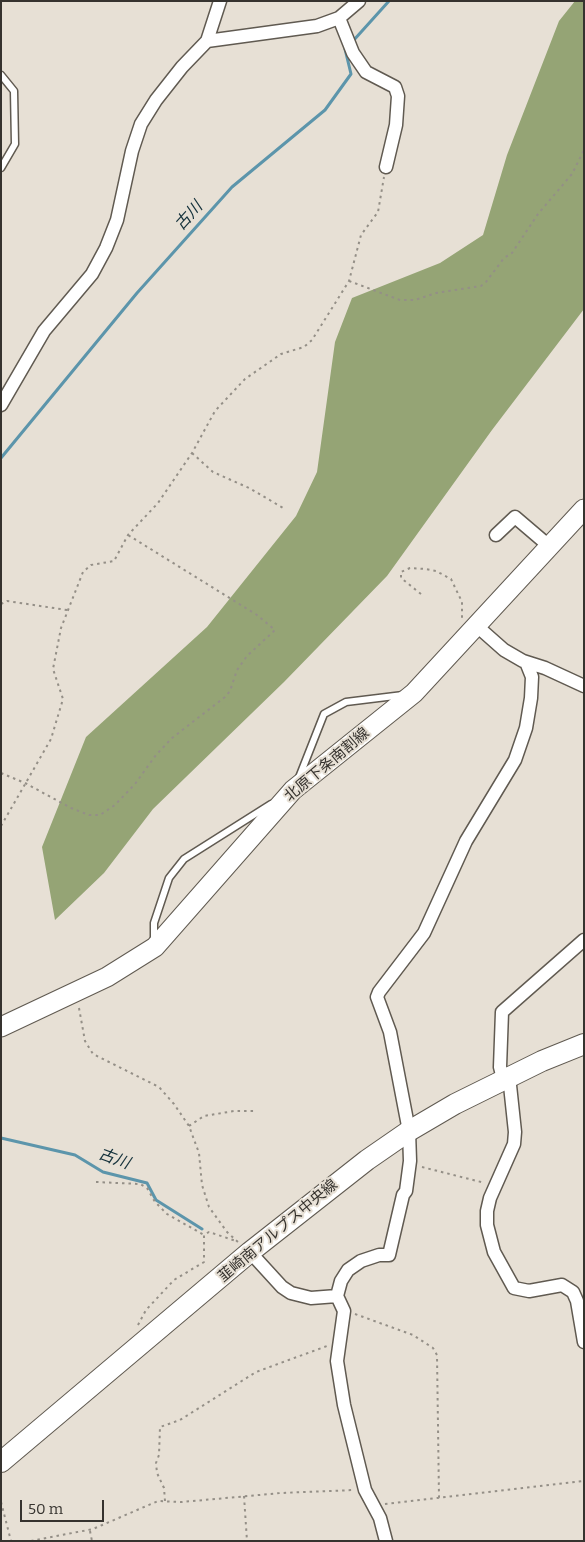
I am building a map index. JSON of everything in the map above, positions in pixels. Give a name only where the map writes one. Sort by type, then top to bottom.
[{"type":"main road","name":"北原下条南割線","points":[[1,1027],[107,977],[155,947],[293,790],[414,693],[470,623],[584,509]]},
{"type":"main road","name":"韮崎南アルプス中央線","points":[[1,1462],[141,1345],[244,1247],[409,1131],[506,1078],[584,1044]]},
{"type":"street","points":[[1,406],[44,331],[92,274],[106,248],[117,220],[132,151],[142,124],[156,100],[207,41],[220,1]]},
{"type":"street","points":[[207,41],[317,26],[339,18],[359,1]]},
{"type":"street","points":[[339,18],[353,53],[366,72],[395,87],[398,96],[396,125],[386,167]]},
{"type":"street","points":[[496,535],[515,517],[549,546]]},
{"type":"street","points":[[470,623],[504,650],[526,662],[545,668],[584,686]]},
{"type":"street","points":[[386,1541],[380,1518],[365,1490],[340,1382],[337,1361],[344,1312],[337,1296],[341,1281],[348,1270],[370,1257],[389,1255],[403,1195],[406,1191],[410,1164],[409,1131],[390,1032],[377,997],[424,933],[466,841],[515,760],[526,728],[531,698],[532,677],[526,662]]},
{"type":"street","points":[[584,940],[502,1012],[500,1067],[506,1078],[515,1132],[514,1144],[487,1211],[487,1225],[494,1252],[507,1280],[514,1288],[520,1291],[562,1285],[566,1287],[577,1300],[584,1342]]},
{"type":"street","points":[[244,1247],[290,1293],[311,1298],[337,1296]]},
{"type":"lane","points":[[1,75],[14,90],[15,144],[1,168]]},
{"type":"lane","points":[[155,947],[154,923],[169,878],[184,859],[293,790],[324,714],[346,702],[414,693]]},
{"type":"path","points":[[349,281],[400,300],[415,300],[436,292],[481,286],[504,258],[512,253],[538,214],[572,174],[584,150]]},
{"type":"path","points":[[1,826],[51,739],[63,699],[53,669],[61,628],[83,572],[91,565],[114,561],[128,535],[158,503],[192,453],[215,410],[245,379],[281,354],[304,347],[312,340],[349,281],[361,235],[378,212],[386,167]]},
{"type":"path","points":[[192,453],[213,472],[248,488],[285,510]]},
{"type":"path","points":[[1,773],[25,783],[71,808],[89,815],[100,815],[115,805],[135,784],[156,755],[172,738],[225,697],[230,690],[237,670],[247,656],[275,630],[257,615],[128,535]]},
{"type":"path","points":[[421,594],[401,578],[401,572],[410,568],[425,569],[436,571],[451,579],[470,623]]},
{"type":"path","points":[[1,604],[7,601],[68,610]]},
{"type":"path","points":[[77,991],[83,1033],[93,1054],[159,1087],[174,1104],[189,1126],[199,1154],[202,1185],[209,1207],[227,1232],[244,1247]]},
{"type":"path","points":[[189,1126],[210,1115],[257,1111]]},
{"type":"path","points":[[410,1164],[496,1186]]},
{"type":"path","points":[[96,1182],[140,1184],[147,1188],[155,1202],[167,1214],[204,1235]]},
{"type":"path","points":[[204,1235],[210,1232],[244,1247]]},
{"type":"path","points":[[141,1345],[138,1326],[146,1310],[174,1280],[204,1262],[204,1235]]},
{"type":"path","points":[[344,1312],[391,1325],[413,1335],[433,1348],[438,1355],[439,1498]]},
{"type":"path","points":[[165,1501],[164,1488],[157,1473],[156,1463],[159,1455],[160,1427],[188,1415],[256,1372],[339,1342]]},
{"type":"path","points":[[372,1505],[584,1481]]},
{"type":"path","points":[[31,1541],[90,1530],[158,1501],[182,1502],[244,1496],[365,1490]]},
{"type":"path","points":[[244,1496],[247,1541]]},
{"type":"path","points":[[1,1502],[12,1541]]},
{"type":"path","points":[[90,1530],[92,1541]]},
{"type":"green space","points":[[575,1],[584,1],[584,309],[492,430],[387,576],[284,682],[153,809],[104,873],[55,920],[42,847],[86,737],[207,627],[296,516],[317,472],[335,342],[352,298],[440,263],[483,235],[507,155],[559,21]]},
{"type":"waterway","name":"古川","points":[[353,41],[389,1]]},
{"type":"waterway","name":"古川","points":[[1,458],[137,293],[232,187],[325,110],[351,74],[345,49],[347,47]]},
{"type":"waterway","name":"古川","points":[[1,1138],[75,1155],[103,1172],[147,1183],[156,1200],[202,1229]]}]
